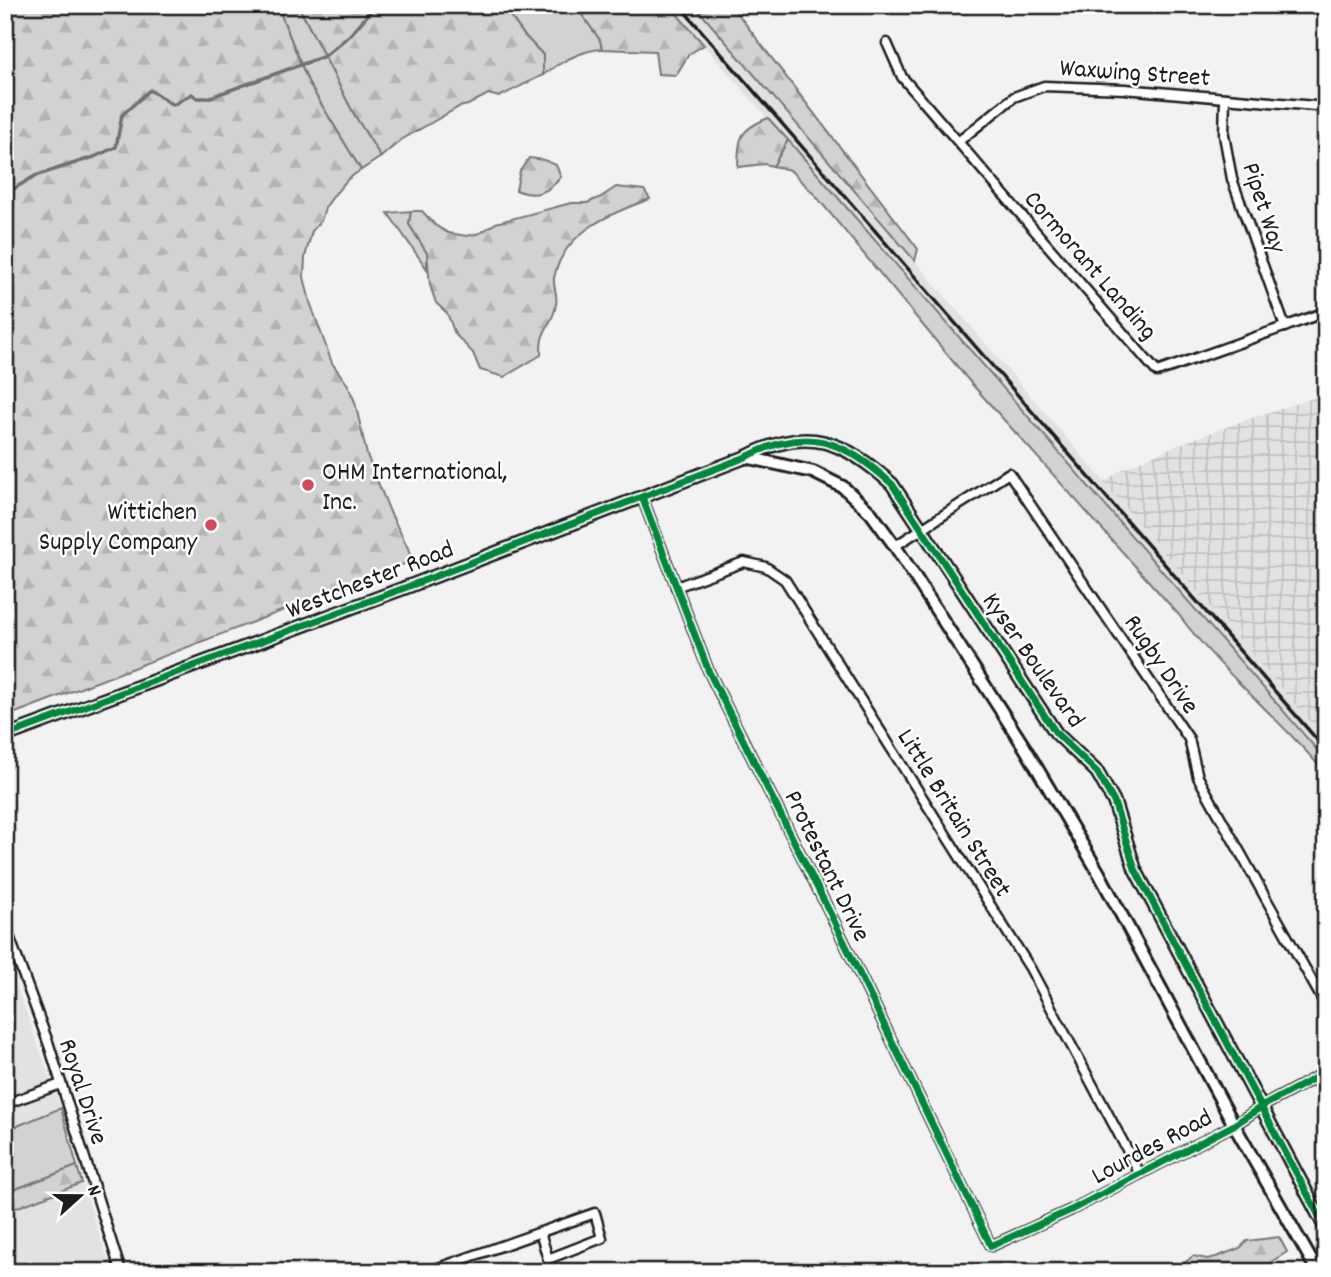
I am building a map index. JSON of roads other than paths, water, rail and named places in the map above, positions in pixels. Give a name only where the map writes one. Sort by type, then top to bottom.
[{"type":"street","name":"Cormorant Landing","points":[[887,43],[902,77],[1157,372],[1326,312]]},
{"type":"street","name":"Waxwing Street","points":[[959,141],[1014,97],[1044,86],[1125,89],[1326,107]]},
{"type":"street","name":"Pipet Way","points":[[1225,98],[1224,135],[1232,179],[1285,327]]},
{"type":"street","name":"Kyser Boulevard","points":[[746,457],[770,444],[799,439],[837,445],[864,459],[892,484],[1056,733],[1097,772],[1114,802],[1135,869],[1326,1229]]},
{"type":"street","name":"Westchester Road","points":[[5,736],[394,592],[746,457]]},
{"type":"street","name":"Kyser Boulevard","points":[[746,457],[813,472],[843,487],[871,513],[895,545],[1025,748],[1086,850],[1234,1125],[1318,1272]]},
{"type":"street","name":"Rugby Drive","points":[[895,545],[1009,472],[1189,738],[1198,777],[1326,1006]]},
{"type":"street","name":"Protestant Drive","points":[[642,497],[709,672],[832,917],[991,1246]]},
{"type":"street","name":"Little Britain Street","points":[[676,587],[744,562],[766,567],[785,580],[1030,968],[1140,1174]]},
{"type":"street","name":"Royal Drive","points":[[5,925],[61,1084],[121,1272]]},
{"type":"street","name":"Lourdes Road","points":[[991,1246],[1071,1210],[1234,1125],[1261,1107],[1326,1072]]},
{"type":"street","points":[[5,1104],[61,1084]]},
{"type":"street","points":[[427,1272],[595,1213],[602,1238],[548,1259],[540,1233]]},
{"type":"waterway","points":[[5,194],[35,176],[116,147],[122,115],[150,90],[173,105],[192,94],[197,98],[208,98],[325,56],[351,34],[376,5]]},
{"type":"railway","points":[[679,5],[1326,750]]},
{"type":"place","name":"OHM International, Inc.","points":[[308,485]]},
{"type":"place","name":"Wittichen Supply Company","points":[[211,525]]}]
